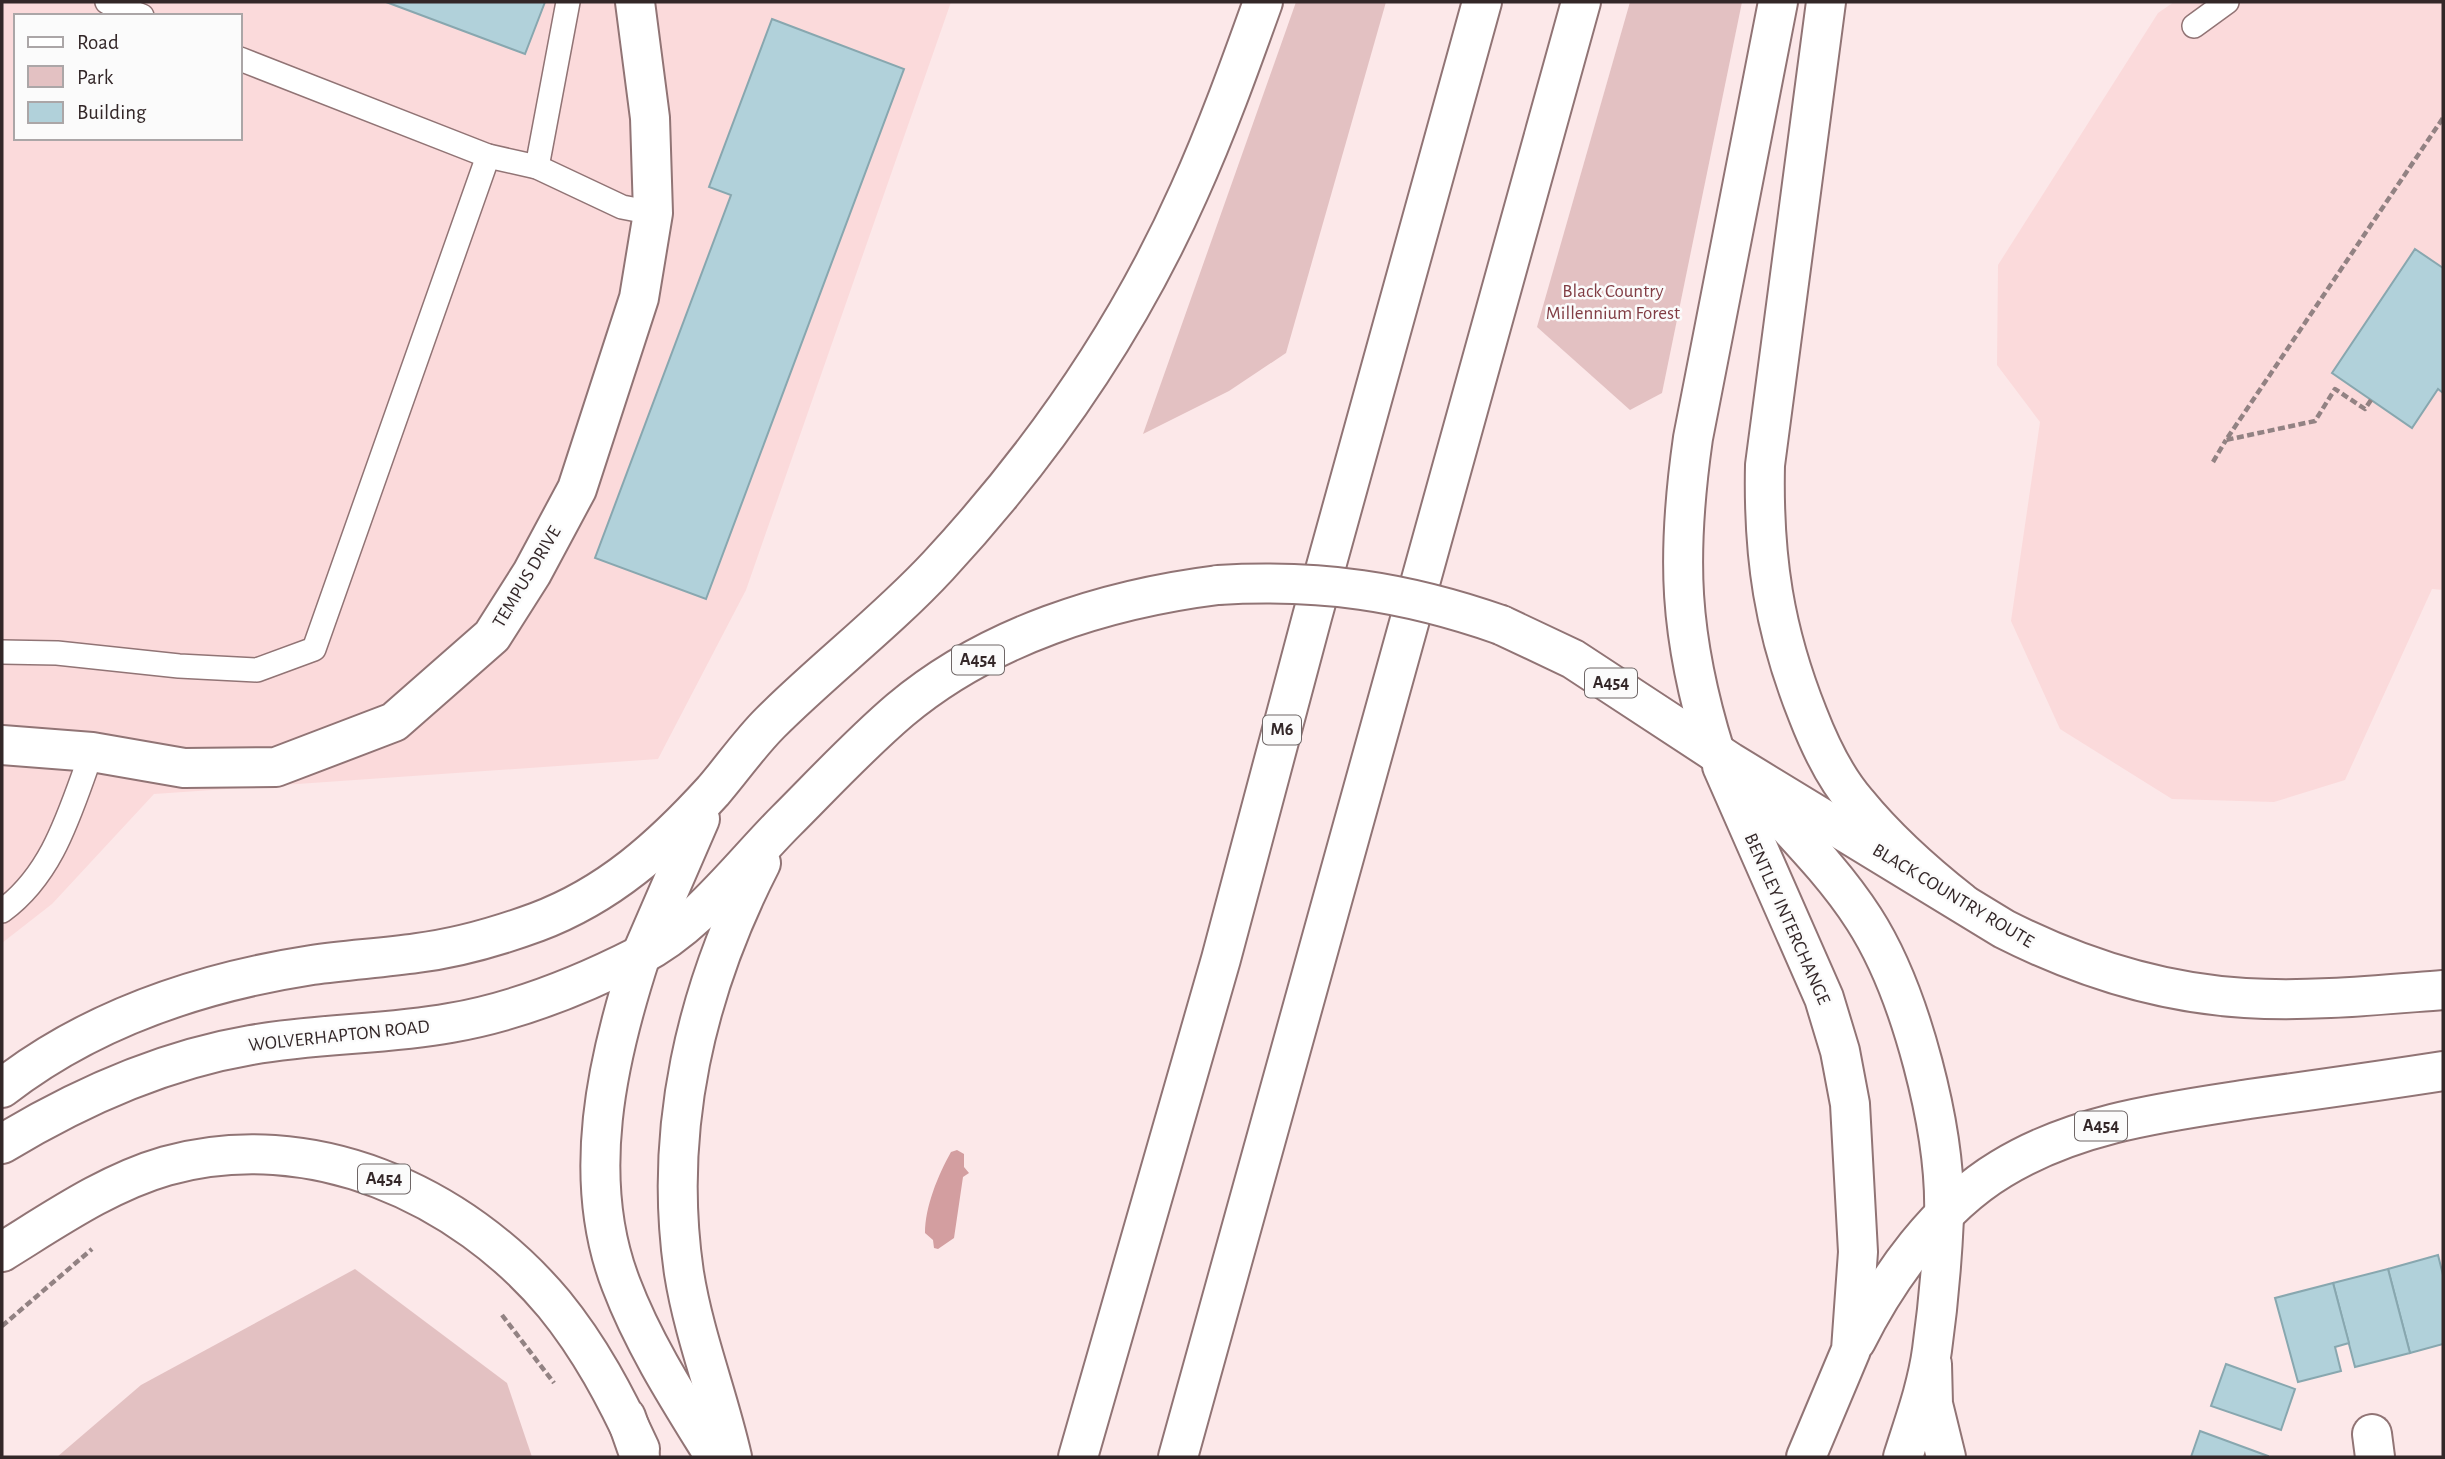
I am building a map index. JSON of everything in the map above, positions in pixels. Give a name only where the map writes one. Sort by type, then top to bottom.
[{"type":"main road","name":"TEMPUS DRIVE","points":[[2,745],[92,752],[184,768],[276,767],[394,722],[492,636],[532,573],[577,489],[639,298],[653,213],[650,118],[635,2]]},
{"type":"main road","points":[[2,1088],[74,1044],[170,997],[211,985],[312,965],[450,947],[537,922],[618,881],[662,845],[765,728],[935,569],[994,503],[1058,421],[1120,321],[1188,195],[1263,2]]},
{"type":"main road","name":"M6","points":[[1078,1457],[1221,958],[1482,2]]},
{"type":"main road","points":[[1178,1457],[1581,2]]},
{"type":"main road","name":"BENTLEY INTERCHANGE","points":[[1778,2],[1693,438],[1685,493],[1682,579],[1685,631],[1700,704],[1723,757],[1748,832],[1824,998],[1840,1051],[1850,1104],[1858,1202],[1852,1350],[1806,1457]]},
{"type":"main road","points":[[1826,2],[1765,465],[1765,542],[1772,602],[1789,665],[1831,765],[1855,802],[1884,834],[1919,868],[1961,902]]},
{"type":"main road","name":"A454","points":[[641,955],[716,896],[785,822],[901,710],[987,654],[1066,619],[1105,606],[1218,585],[1279,583],[1351,587],[1426,600],[1501,625],[1573,659],[1723,757]]},
{"type":"main road","points":[[1723,757],[1835,881],[1863,918],[1899,988],[1924,1070],[1939,1156],[1944,1216],[1932,1352],[1933,1404],[1947,1457]]},
{"type":"main road","name":"BLACK COUNTRY ROUTE","points":[[1723,757],[1961,902],[2046,950],[2101,970],[2179,990],[2246,998],[2301,999],[2443,990]]},
{"type":"main road","points":[[714,789],[641,955],[619,1028],[604,1106],[602,1158],[606,1232],[621,1284],[643,1331],[715,1457]]},
{"type":"main road","name":"A454","points":[[732,1457],[700,1345],[685,1273],[678,1222],[678,1154],[687,1074],[714,971],[754,877],[785,822]]},
{"type":"main road","name":"WOLVERHAPTON ROAD","points":[[2,1144],[85,1098],[198,1057],[285,1040],[447,1024],[498,1013],[641,955]]},
{"type":"main road","name":"A454","points":[[1852,1350],[1894,1278],[1944,1216],[2000,1169],[2090,1129],[2161,1112],[2443,1071]]},
{"type":"main road","name":"A454","points":[[2,1252],[53,1220],[131,1178],[201,1158],[272,1156],[307,1159],[367,1173],[400,1185],[433,1202],[470,1226],[527,1274],[579,1336],[626,1417],[642,1457]]},
{"type":"main road","points":[[2,1243],[53,1220]]},
{"type":"main road","points":[[1903,1457],[1920,1406],[1932,1352]]},
{"type":"lane","points":[[107,2],[137,14]]},
{"type":"lane","points":[[537,167],[568,2]]},
{"type":"lane","points":[[2194,26],[2228,2]]},
{"type":"lane","points":[[242,60],[488,156],[537,167],[622,207],[653,213]]},
{"type":"lane","points":[[2,652],[57,653],[178,666],[257,670],[314,649],[488,156]]},
{"type":"lane","points":[[2,911],[19,898],[55,851],[92,752]]},
{"type":"path","points":[[2213,462],[2443,118]]},
{"type":"path","points":[[2226,440],[2315,421],[2335,389],[2365,409],[2371,400]]},
{"type":"path","points":[[2,1326],[99,1244]]},
{"type":"path","points":[[498,1310],[559,1389]]},
{"type":"shaded area","points":[[2,2],[951,2],[746,590],[658,759],[154,794],[52,904],[2,943]]},
{"type":"shaded area","points":[[2174,2],[2443,2],[2443,590],[2432,589],[2345,780],[2274,802],[2172,799],[2060,729],[2011,621],[2040,422],[1997,365],[1998,265],[2158,13]]},
{"type":"shaded area","points":[[957,1150],[964,1154],[964,1167],[969,1173],[963,1177],[954,1238],[938,1249],[934,1248],[933,1240],[925,1233],[927,1213],[941,1171],[951,1152]]},
{"type":"green space","points":[[1296,2],[1386,2],[1286,353],[1229,391],[1143,434]]},
{"type":"green space","name":"Black Country Millennium Forest","points":[[1630,2],[1742,2],[1662,393],[1630,410],[1537,327]]},
{"type":"green space","points":[[355,1269],[507,1383],[532,1457],[57,1457],[141,1385]]},
{"type":"building","points":[[386,2],[545,2],[525,54]]},
{"type":"building","points":[[772,19],[904,69],[706,599],[595,558],[731,195],[709,187]]},
{"type":"building","points":[[2415,249],[2443,268],[2443,393],[2438,389],[2412,428],[2332,373]]},
{"type":"building","points":[[2438,1255],[2443,1275],[2443,1344],[2410,1353],[2388,1269]]},
{"type":"building","points":[[2388,1269],[2410,1353],[2355,1367],[2333,1283]]},
{"type":"building","points":[[2333,1283],[2349,1343],[2335,1347],[2341,1371],[2298,1382],[2275,1298]]},
{"type":"building","points":[[2226,1364],[2295,1389],[2281,1430],[2211,1406]]},
{"type":"building","points":[[2200,1431],[2268,1456],[2268,1457],[2191,1457]]}]
